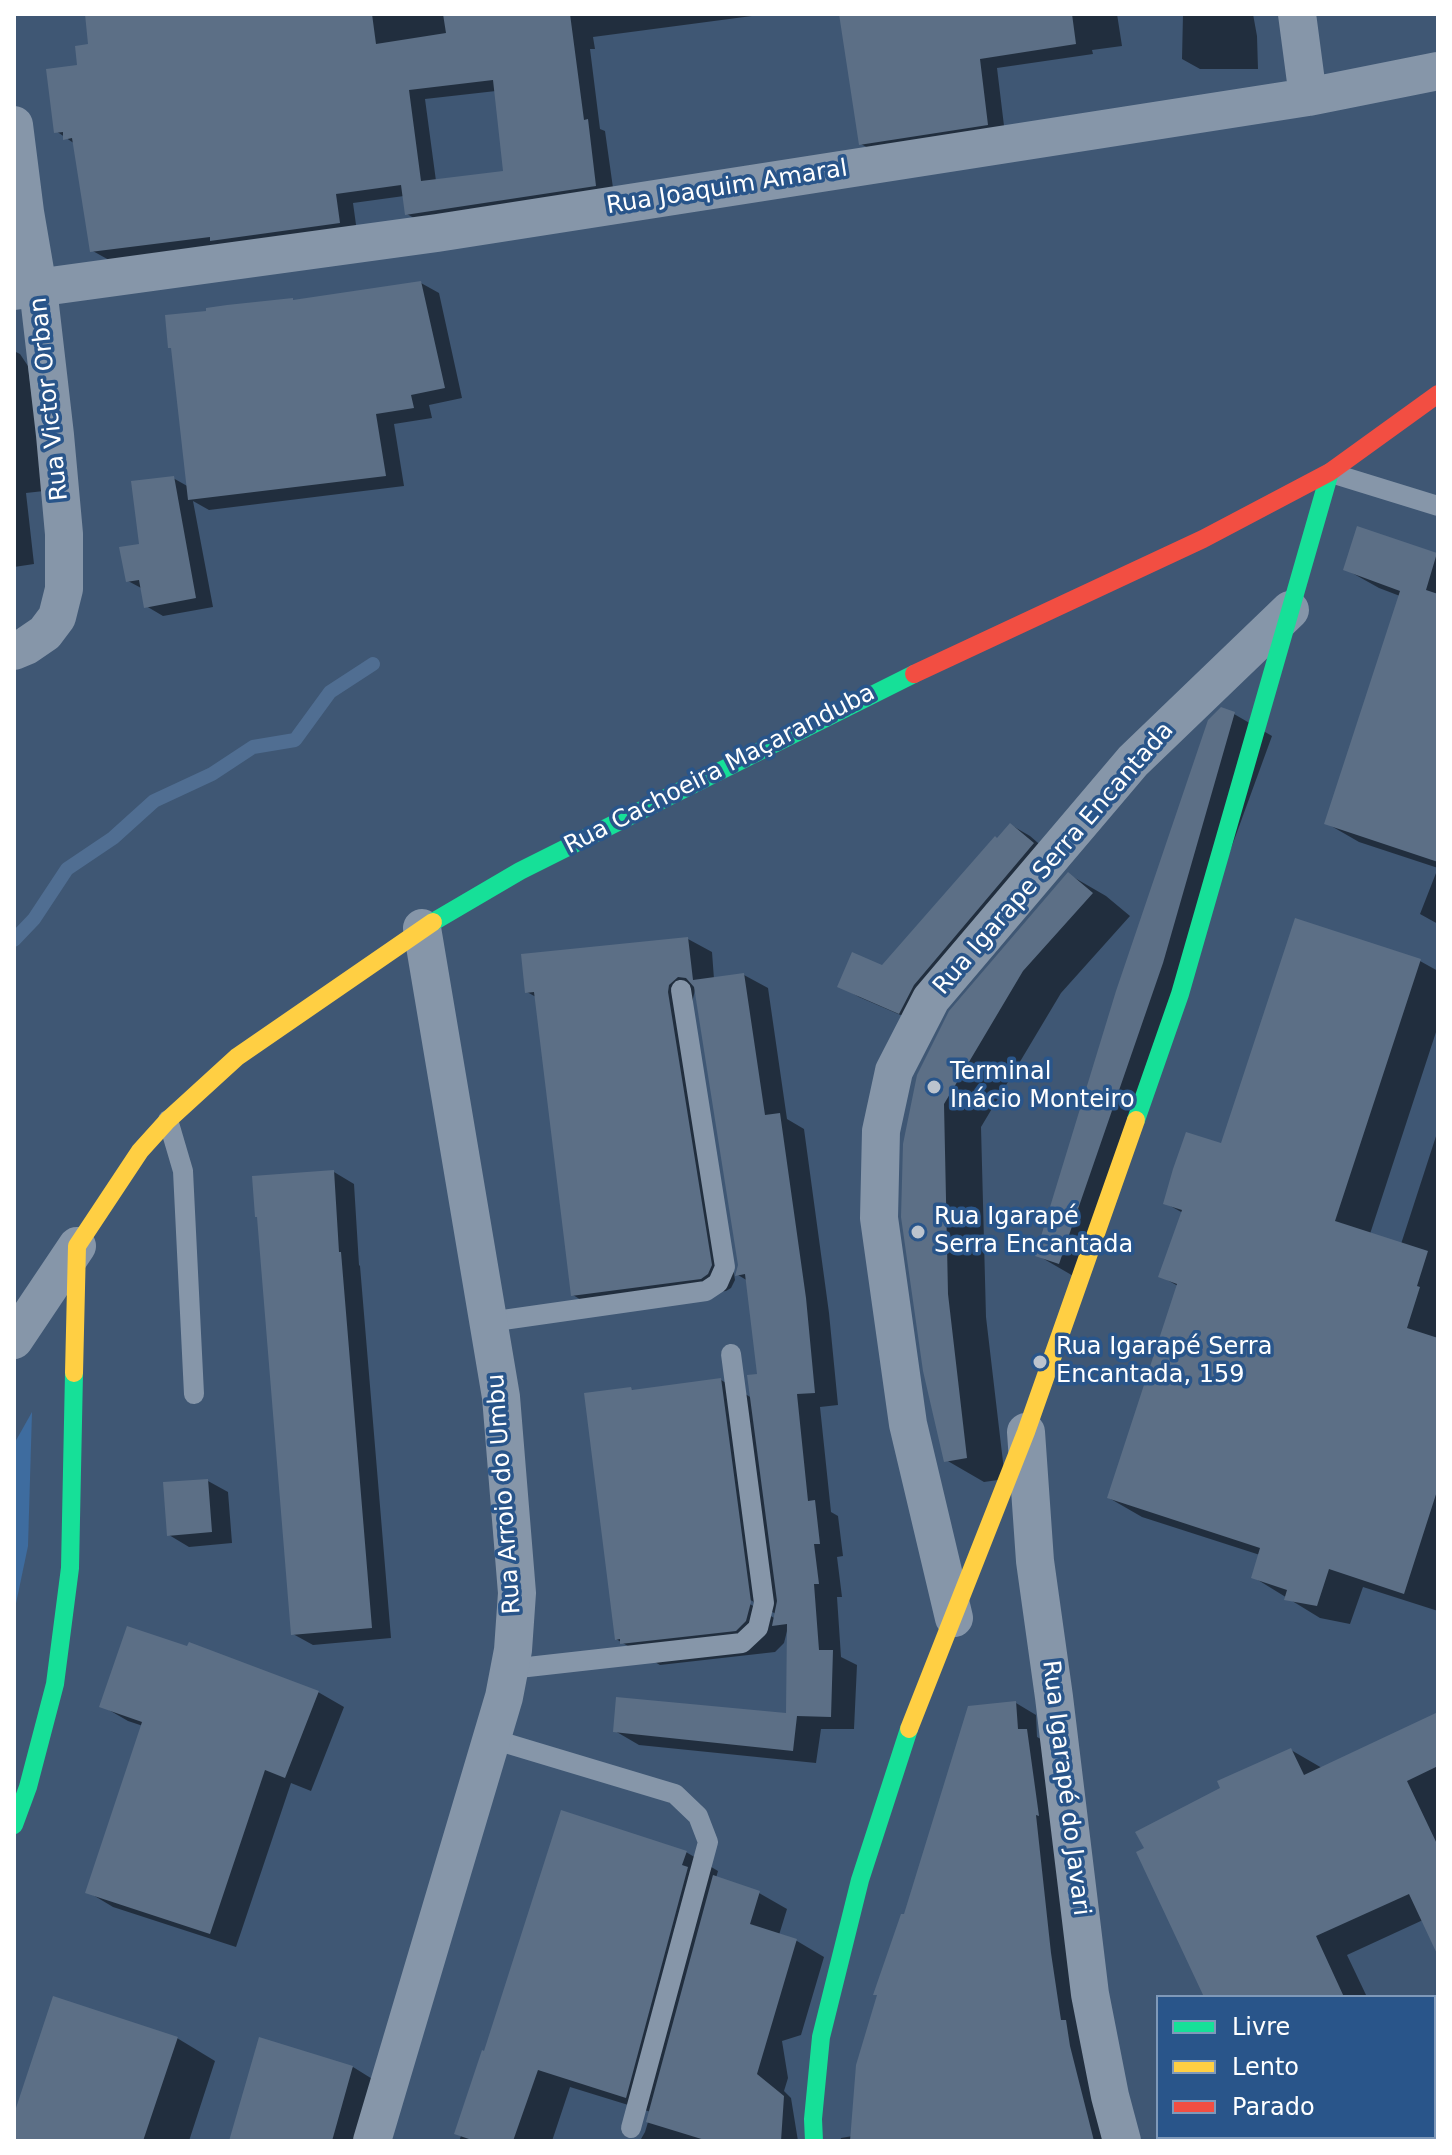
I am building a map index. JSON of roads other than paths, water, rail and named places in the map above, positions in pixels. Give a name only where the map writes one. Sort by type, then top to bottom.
[{"type":"street","points":[[1297,14],[1308,97]]},
{"type":"street","name":"Rua Joaquim Amaral","points":[[26,290],[437,233],[1308,97],[1438,71]]},
{"type":"street","name":"Rua Victor Orban","points":[[14,125],[25,212],[26,290],[61,506],[64,589],[57,617],[45,633],[14,651]]},
{"type":"street","name":"Rua Cachoeira Maçaranduba","points":[[14,1340],[140,1151],[168,1120],[237,1057],[422,928],[520,871],[842,709],[1203,539],[1330,472],[1438,394]]},
{"type":"street","name":"Rua Igarape Serra Encantada","points":[[814,2141],[813,2119],[821,2037],[860,1880],[913,1716],[1026,1432],[1180,994],[1330,472]]},
{"type":"street","name":"Rua Igarape Serra Encantada","points":[[954,1618],[908,1424],[879,1218],[881,1131],[894,1071],[931,999],[1133,761],[1290,610]]},
{"type":"street","name":"Rua Arroio do Umbu","points":[[372,2141],[504,1697],[513,1650],[517,1593],[501,1397],[422,928]]},
{"type":"street","points":[[14,1825],[28,1787],[55,1684],[70,1568],[77,1246]]},
{"type":"street","name":"Rua Igarapé do Javari","points":[[1026,1432],[1035,1561],[1090,1994],[1122,2141]]},
{"type":"lane","points":[[1330,472],[1438,506]]},
{"type":"lane","points":[[489,1322],[706,1291],[718,1283],[725,1267],[681,990]]},
{"type":"lane","points":[[168,1120],[183,1171],[194,1394]]},
{"type":"lane","points":[[510,1669],[742,1643],[758,1628],[764,1603],[731,1354]]},
{"type":"lane","points":[[492,1739],[675,1794],[698,1816],[708,1842],[631,2128]]},
{"type":"waterway","points":[[14,940],[34,919],[67,869],[113,838],[154,801],[212,774],[253,747],[295,740],[330,692],[373,664]]},
{"type":"place","name":"Terminal Inácio Monteiro","points":[[934,1087]]},
{"type":"place","name":"Rua Igarapé Serra Encantada","points":[[918,1232]]},
{"type":"place","name":"Rua Igarapé Serra Encantada, 159","points":[[1040,1362]]}]
